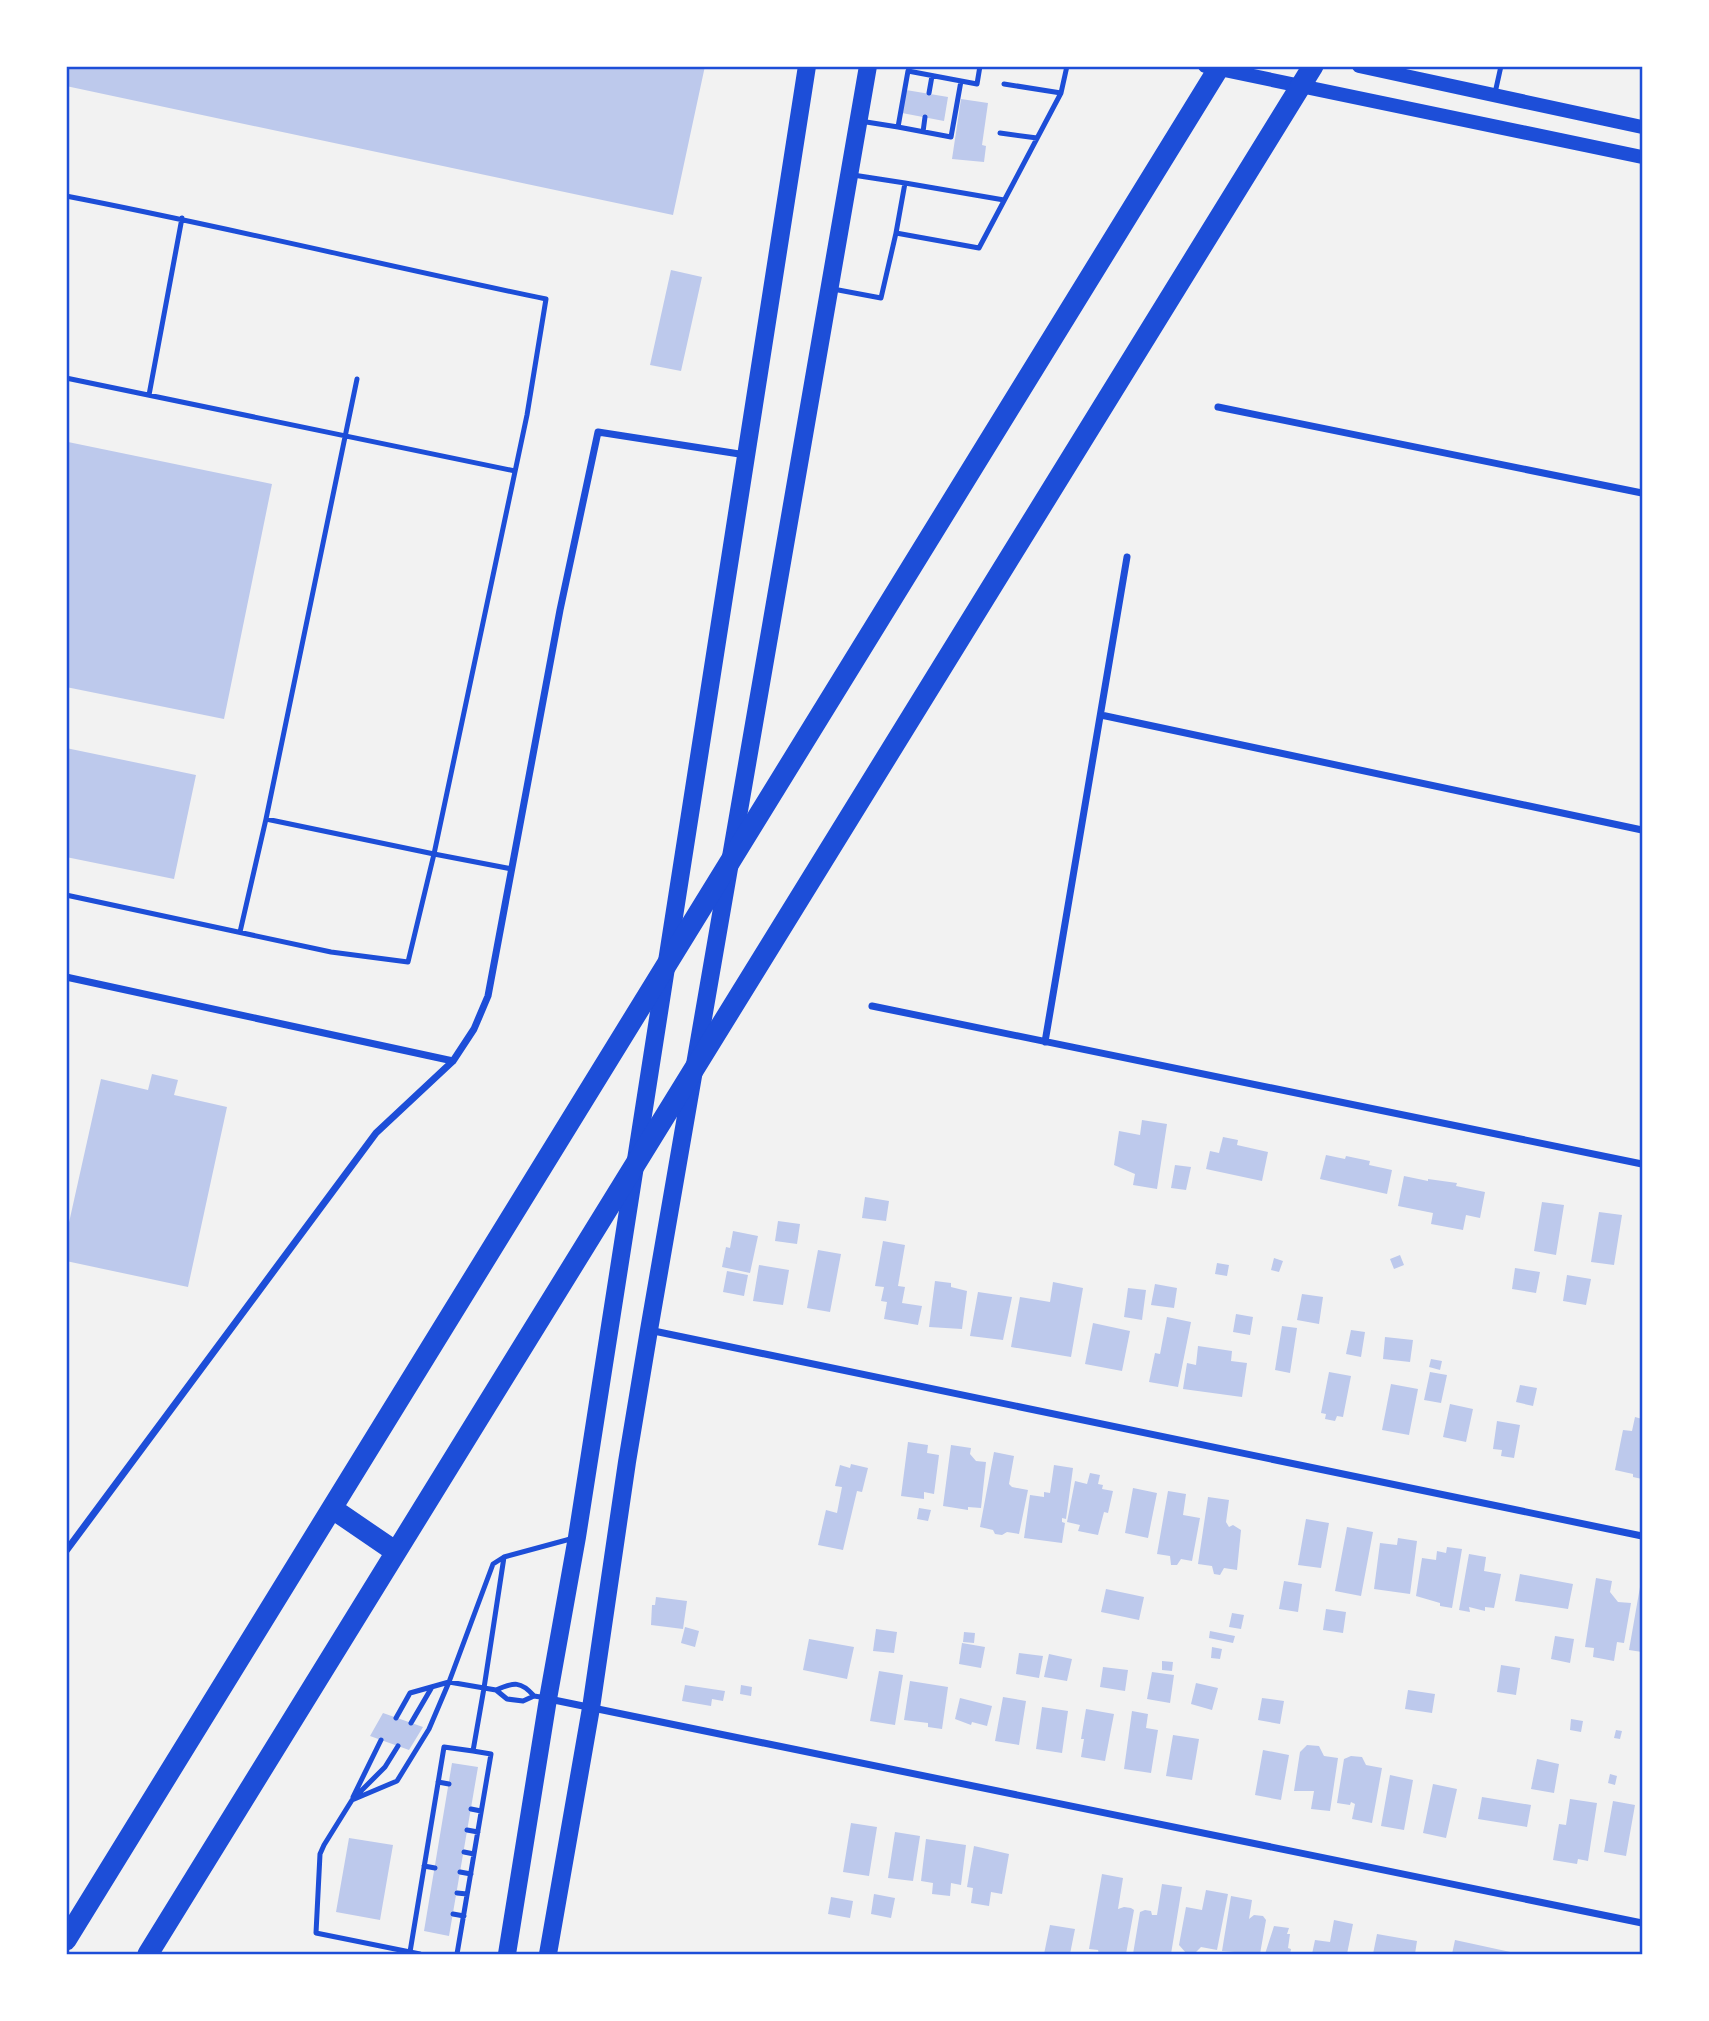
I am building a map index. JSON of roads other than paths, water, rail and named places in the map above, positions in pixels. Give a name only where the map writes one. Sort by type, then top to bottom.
[{"type":"highway","points":[[66,1940],[624,1038],[1220,66]]},
{"type":"highway","points":[[148,1955],[1313,66]]},
{"type":"highway","points":[[333,1509],[396,1552]]},
{"type":"main road","points":[[507,1955],[541,1698],[577,1537],[807,66]]},
{"type":"main road","points":[[548,1955],[591,1707],[649,1330],[867,66]]},
{"type":"main road","points":[[1205,66],[1643,157]]},
{"type":"main road","points":[[1359,66],[1643,127]]},
{"type":"street","points":[[1218,407],[1643,493]]},
{"type":"street","points":[[66,1551],[376,1133],[453,1061],[474,1029],[488,996],[560,610],[598,432],[746,455]]},
{"type":"street","points":[[1045,1041],[1127,557]]},
{"type":"street","points":[[1101,715],[1643,830]]},
{"type":"street","points":[[66,977],[453,1061]]},
{"type":"street","points":[[872,1006],[1643,1164]]},
{"type":"street","points":[[649,1330],[1643,1536]]},
{"type":"street","points":[[541,1698],[1643,1923]]},
{"type":"lane","points":[[898,127],[908,71],[977,83],[980,66]]},
{"type":"lane","points":[[896,233],[979,248],[1062,93],[1067,66]]},
{"type":"lane","points":[[1495,96],[1501,66]]},
{"type":"lane","points":[[929,93],[932,76]]},
{"type":"lane","points":[[858,120],[951,137],[961,81]]},
{"type":"lane","points":[[1004,84],[1062,93]]},
{"type":"lane","points":[[923,132],[925,117]]},
{"type":"lane","points":[[1000,133],[1037,138]]},
{"type":"lane","points":[[849,174],[1004,200]]},
{"type":"lane","points":[[830,289],[881,298],[905,183]]},
{"type":"lane","points":[[66,196],[182,218],[396,268],[546,299],[515,471],[434,854],[408,962],[331,952],[66,895]]},
{"type":"lane","points":[[149,395],[182,218]]},
{"type":"lane","points":[[66,378],[515,471]]},
{"type":"lane","points":[[240,932],[357,379]]},
{"type":"lane","points":[[266,819],[512,869]]},
{"type":"lane","points":[[352,1800],[397,1781],[429,1729],[493,1564],[504,1558],[577,1537]]},
{"type":"lane","points":[[473,1751],[504,1558]]},
{"type":"lane","points":[[396,1717],[410,1693],[449,1682],[496,1690],[507,1699],[523,1701],[541,1698]]},
{"type":"lane","points":[[496,1690],[510,1684],[525,1686],[541,1698]]},
{"type":"lane","points":[[411,1723],[432,1687]]},
{"type":"lane","points":[[382,1740],[352,1800],[320,1854],[316,1933],[421,1955]]},
{"type":"lane","points":[[352,1800],[385,1767],[398,1746]]},
{"type":"lane","points":[[410,1952],[444,1746],[491,1754],[457,1955]]},
{"type":"lane","points":[[438,1782],[449,1784]]},
{"type":"lane","points":[[475,1788],[485,1790]]},
{"type":"lane","points":[[435,1803],[445,1805]]},
{"type":"lane","points":[[471,1809],[481,1811]]},
{"type":"lane","points":[[431,1824],[442,1826]]},
{"type":"lane","points":[[467,1830],[478,1832]]},
{"type":"lane","points":[[428,1846],[438,1847]]},
{"type":"lane","points":[[464,1852],[474,1854]]},
{"type":"lane","points":[[424,1866],[435,1868]]},
{"type":"lane","points":[[460,1872],[471,1874]]},
{"type":"lane","points":[[421,1886],[431,1888]]},
{"type":"lane","points":[[457,1893],[467,1894]]},
{"type":"lane","points":[[417,1907],[428,1909]]},
{"type":"lane","points":[[453,1914],[464,1916]]}]
